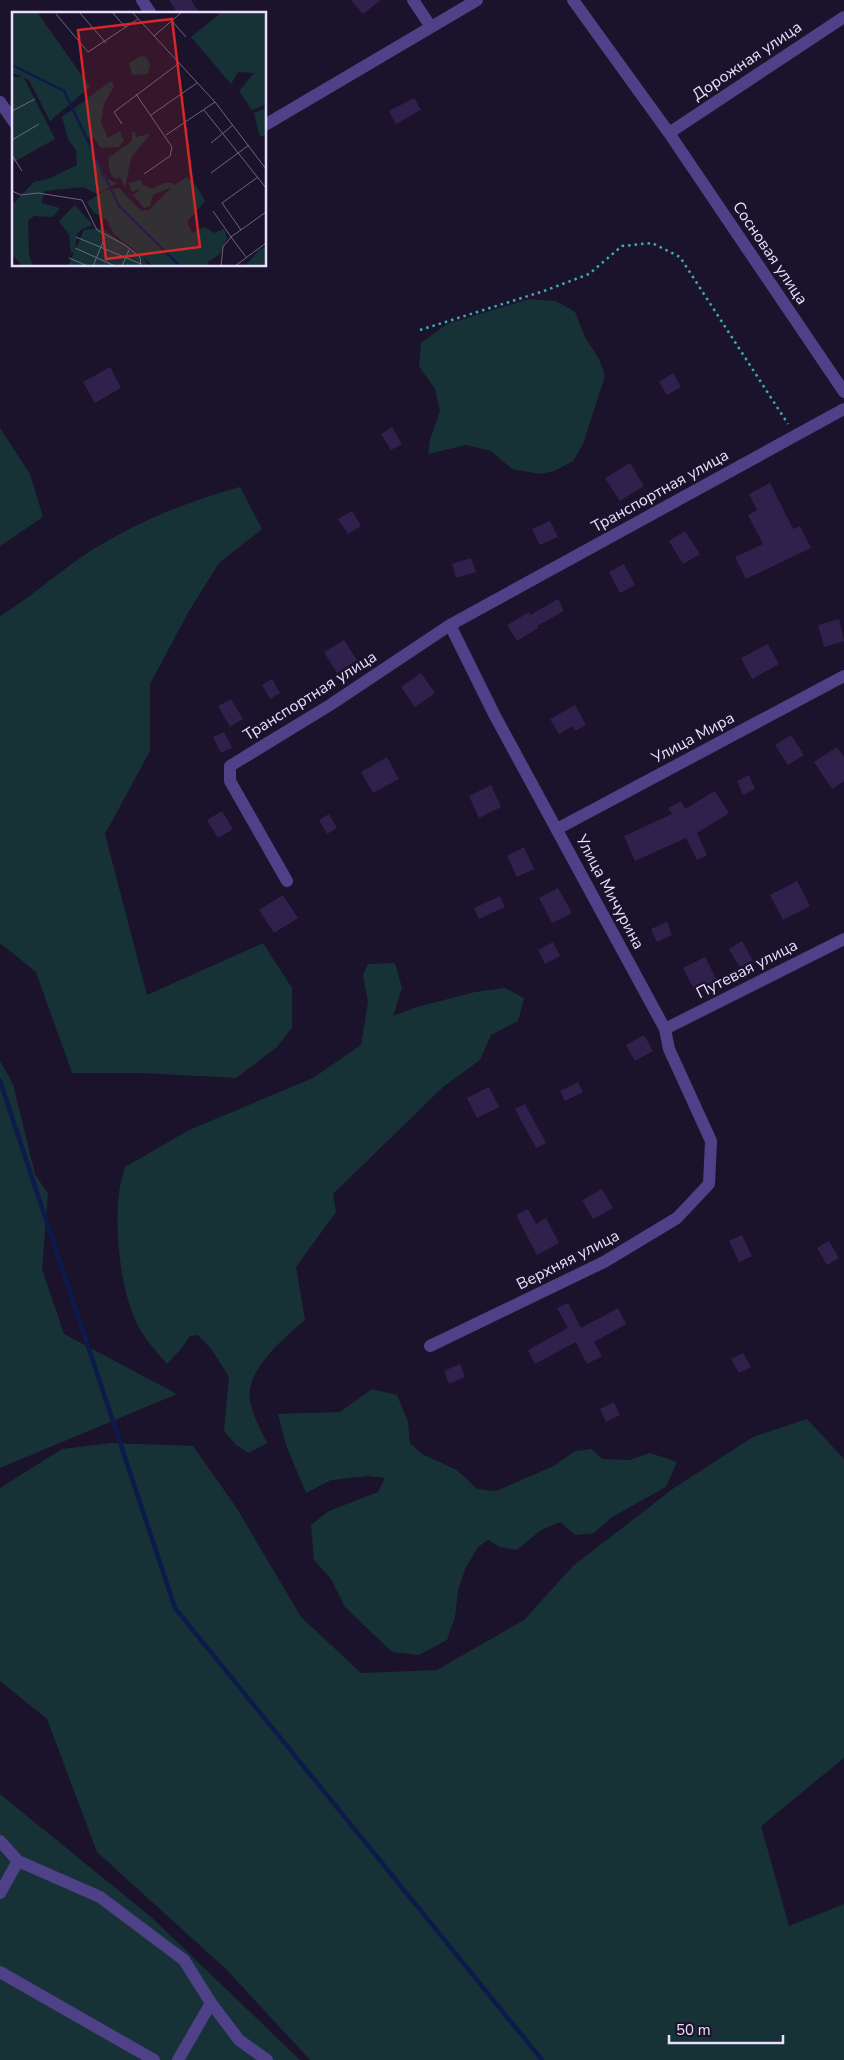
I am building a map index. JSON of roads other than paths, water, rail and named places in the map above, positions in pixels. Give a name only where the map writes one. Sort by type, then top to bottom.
[{"type":"street","points":[[142,0],[150,12]]},
{"type":"street","points":[[413,0],[431,27]]},
{"type":"street","points":[[266,124],[477,0]]},
{"type":"street","name":"Сосновая улица","points":[[574,0],[669,133],[844,392]]},
{"type":"street","name":"Дорожная улица","points":[[669,133],[844,17]]},
{"type":"street","points":[[0,102],[12,119]]},
{"type":"street","name":"Транспортная улица","points":[[287,881],[230,782],[230,766],[330,705],[450,624],[844,409]]},
{"type":"street","name":"Улица Мичурина","points":[[450,624],[495,716],[665,1029],[669,1049],[711,1141],[709,1184]]},
{"type":"street","name":"Улица Мира","points":[[557,828],[844,676]]},
{"type":"street","name":"Путевая улица","points":[[665,1029],[844,939]]},
{"type":"street","name":"Верхняя улица","points":[[430,1346],[604,1262],[677,1218],[709,1184]]},
{"type":"street","points":[[0,1841],[18,1861],[100,1897],[184,1960],[211,2003],[239,2040],[267,2060]]},
{"type":"street","points":[[0,1893],[18,1861]]},
{"type":"street","points":[[0,1972],[154,2060]]},
{"type":"street","points":[[178,2060],[211,2003]]},
{"type":"waterway","points":[[0,1081],[175,1608],[542,2060]]}]
